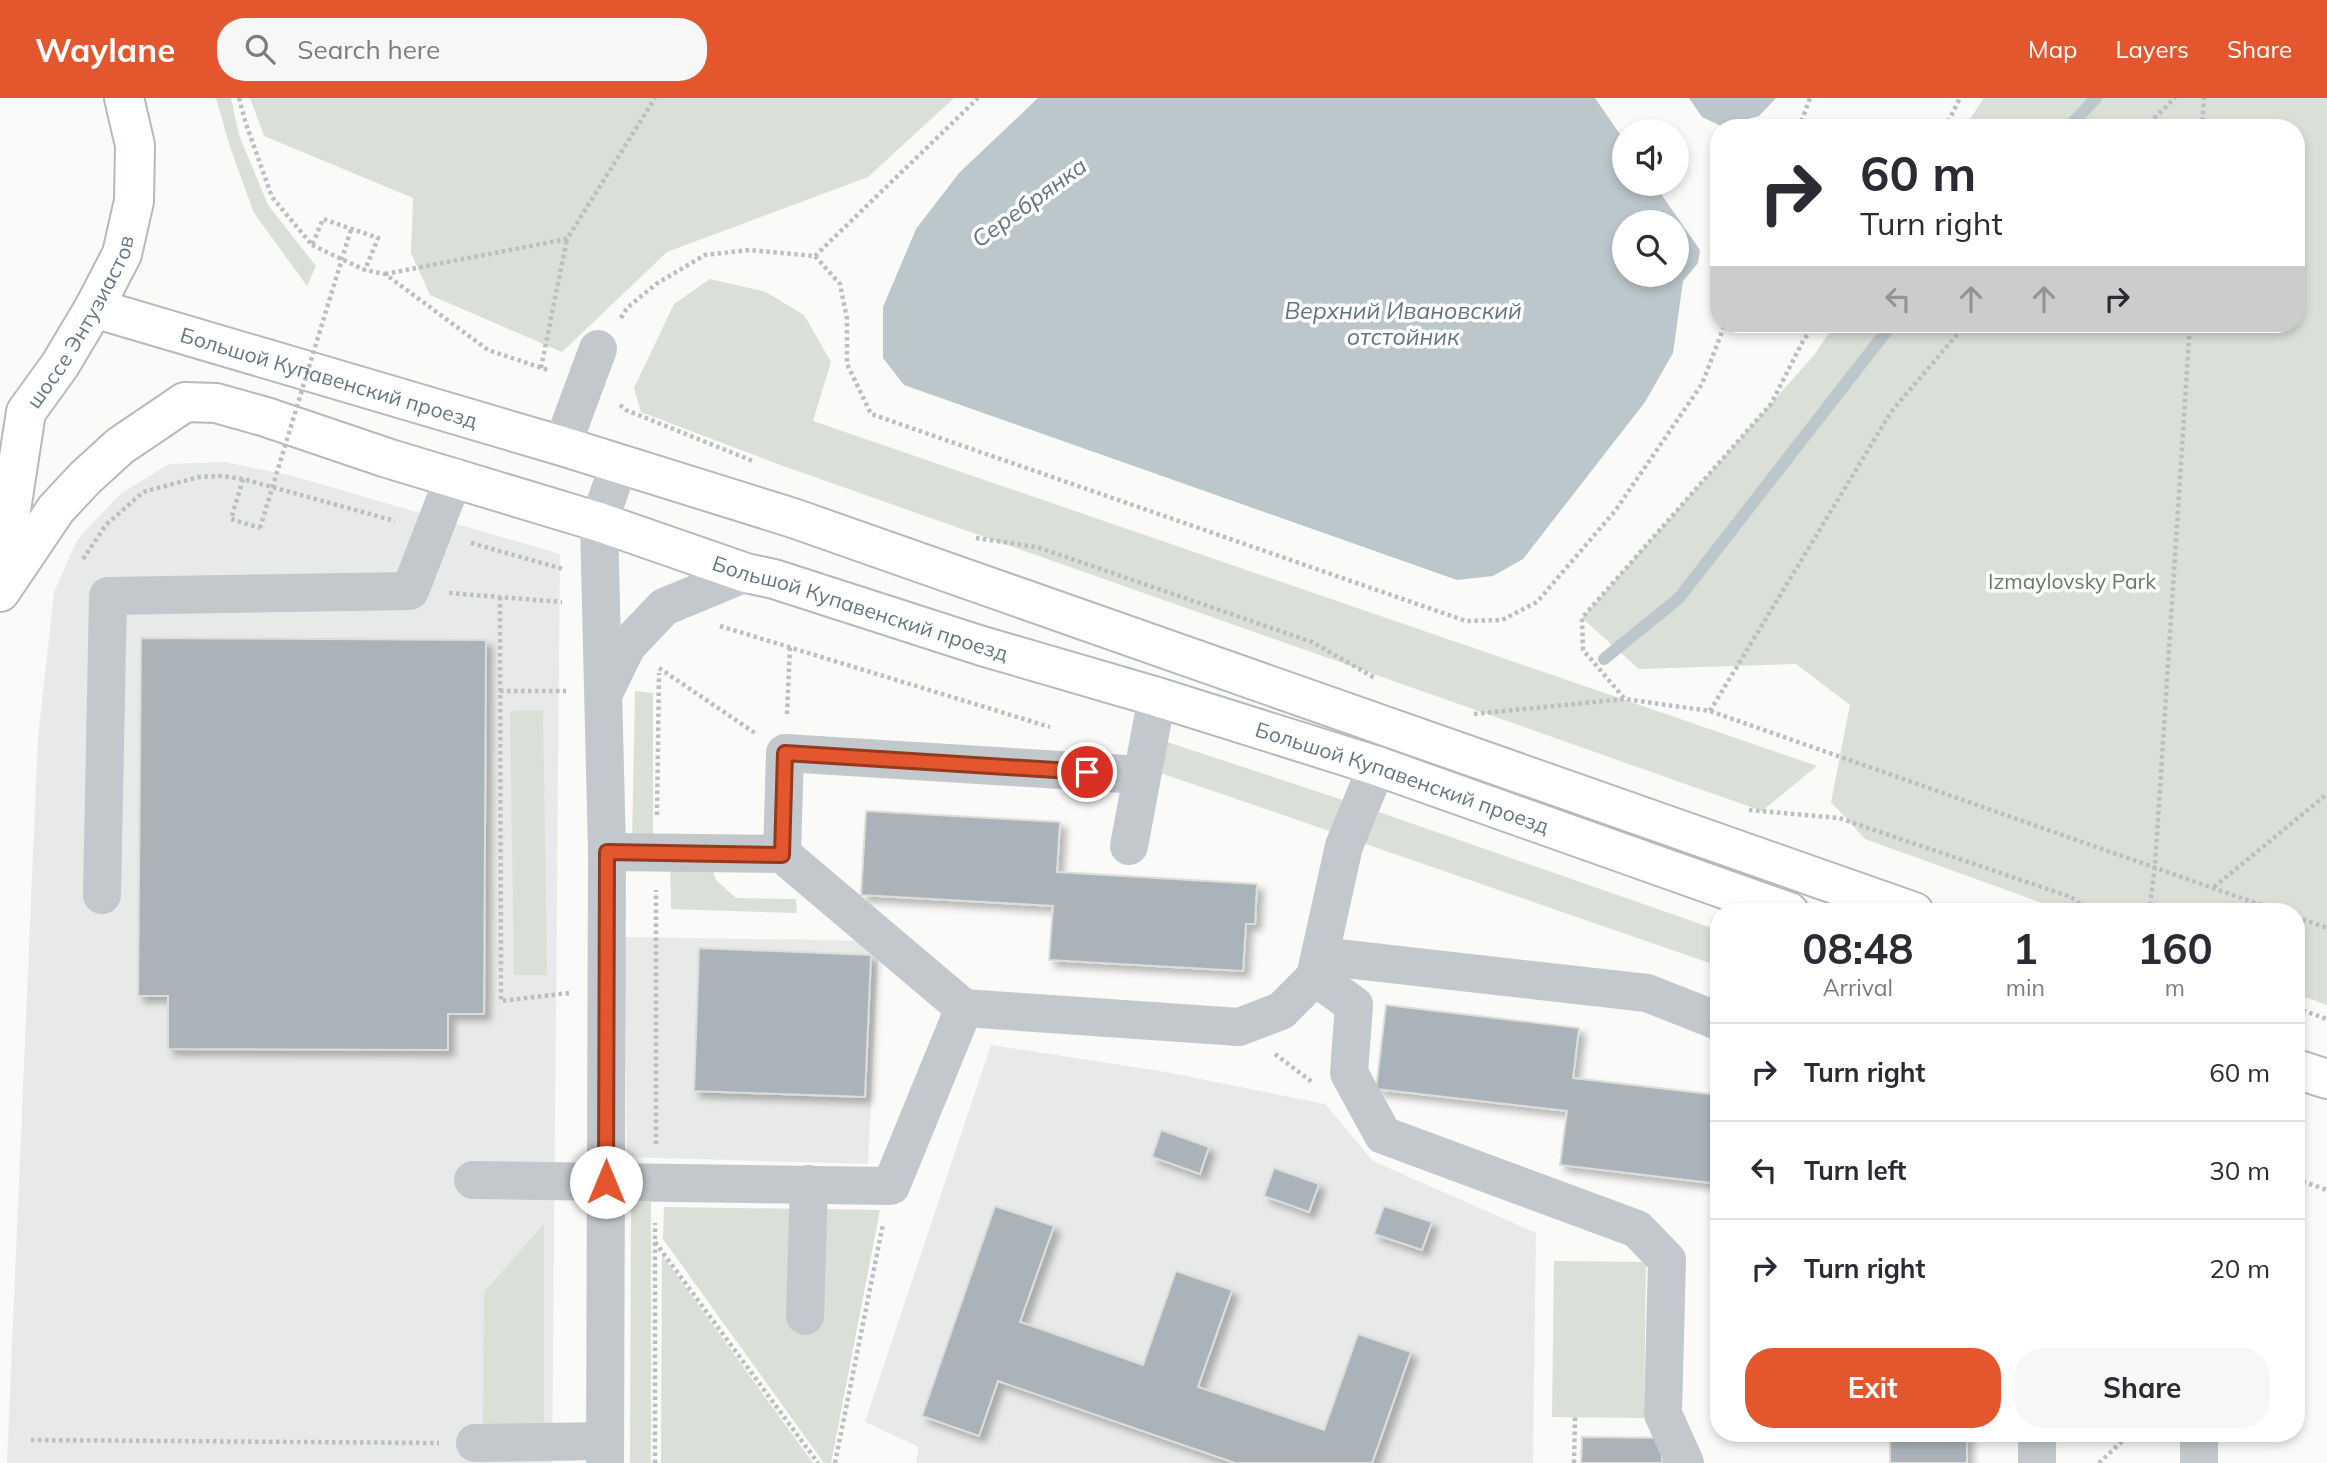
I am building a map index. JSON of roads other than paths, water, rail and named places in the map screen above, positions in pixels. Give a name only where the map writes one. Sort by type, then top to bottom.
[{"type":"main road","name":"шоссе Энтузиастов","points":[[0,582],[26,412],[55,372],[94,308],[122,254],[134,201],[135,145],[124,98]]},
{"type":"main road","name":"Большой Купавенский проезд","points":[[94,308],[562,446],[793,518],[1888,903]]},
{"type":"main road","name":"Большой Купавенский проезд","points":[[0,592],[56,509],[120,446],[185,402],[216,403],[599,522],[746,573],[774,579],[982,646],[1377,766],[1764,903]]},
{"type":"main road","points":[[2305,1072],[2327,1079]]},
{"type":"street","points":[[562,446],[593,363]]},
{"type":"street","points":[[475,1443],[604,1452],[607,852],[588,692],[599,522],[619,464]]},
{"type":"street","points":[[102,895],[108,596],[410,591],[454,477]]},
{"type":"street","points":[[588,692],[664,607],[746,573]]},
{"type":"street","points":[[1129,846],[1157,697]]},
{"type":"street","points":[[782,855],[785,753],[1141,775]]},
{"type":"street","points":[[607,852],[782,855],[964,1009],[1239,1027],[1281,1012],[1317,967],[1344,846],[1377,766]]},
{"type":"street","points":[[1317,967],[1647,992],[1710,1018]]},
{"type":"street","points":[[1317,967],[1354,1005],[1349,1073],[1383,1135],[1637,1229],[1667,1260],[1663,1415],[1685,1463]]},
{"type":"street","points":[[473,1180],[891,1186],[964,1009]]},
{"type":"street","points":[[805,1317],[809,1184]]},
{"type":"street","points":[[2037,1442],[2037,1463]]},
{"type":"street","points":[[2199,1442],[2199,1463]]},
{"type":"water","name":"Верхний Ивановский отстойник","points":[[1038,98],[1595,98],[1612,123],[1612,196],[1662,196],[1672,210],[1612,210],[1612,287],[1682,287],[1673,353],[1645,402],[1523,559],[1493,576],[1457,580],[904,385],[883,358],[883,307],[916,229],[959,173]]},
{"type":"water","points":[[1689,98],[1776,98],[1759,116],[1748,119],[1710,121],[1702,117]]},
{"type":"water","name":"Верхний Ивановский отстойник","points":[[1689,234],[1700,250],[1698,263],[1689,274]]},
{"type":"waterway","points":[[2076,119],[2096,98]]},
{"type":"waterway","points":[[1604,659],[1679,598],[1885,333]]},
{"type":"water label","name":"Серебрянка","points":[[1029,202]]},
{"type":"park label","name":"Izmaylovsky Park","points":[[2072,581]]}]
